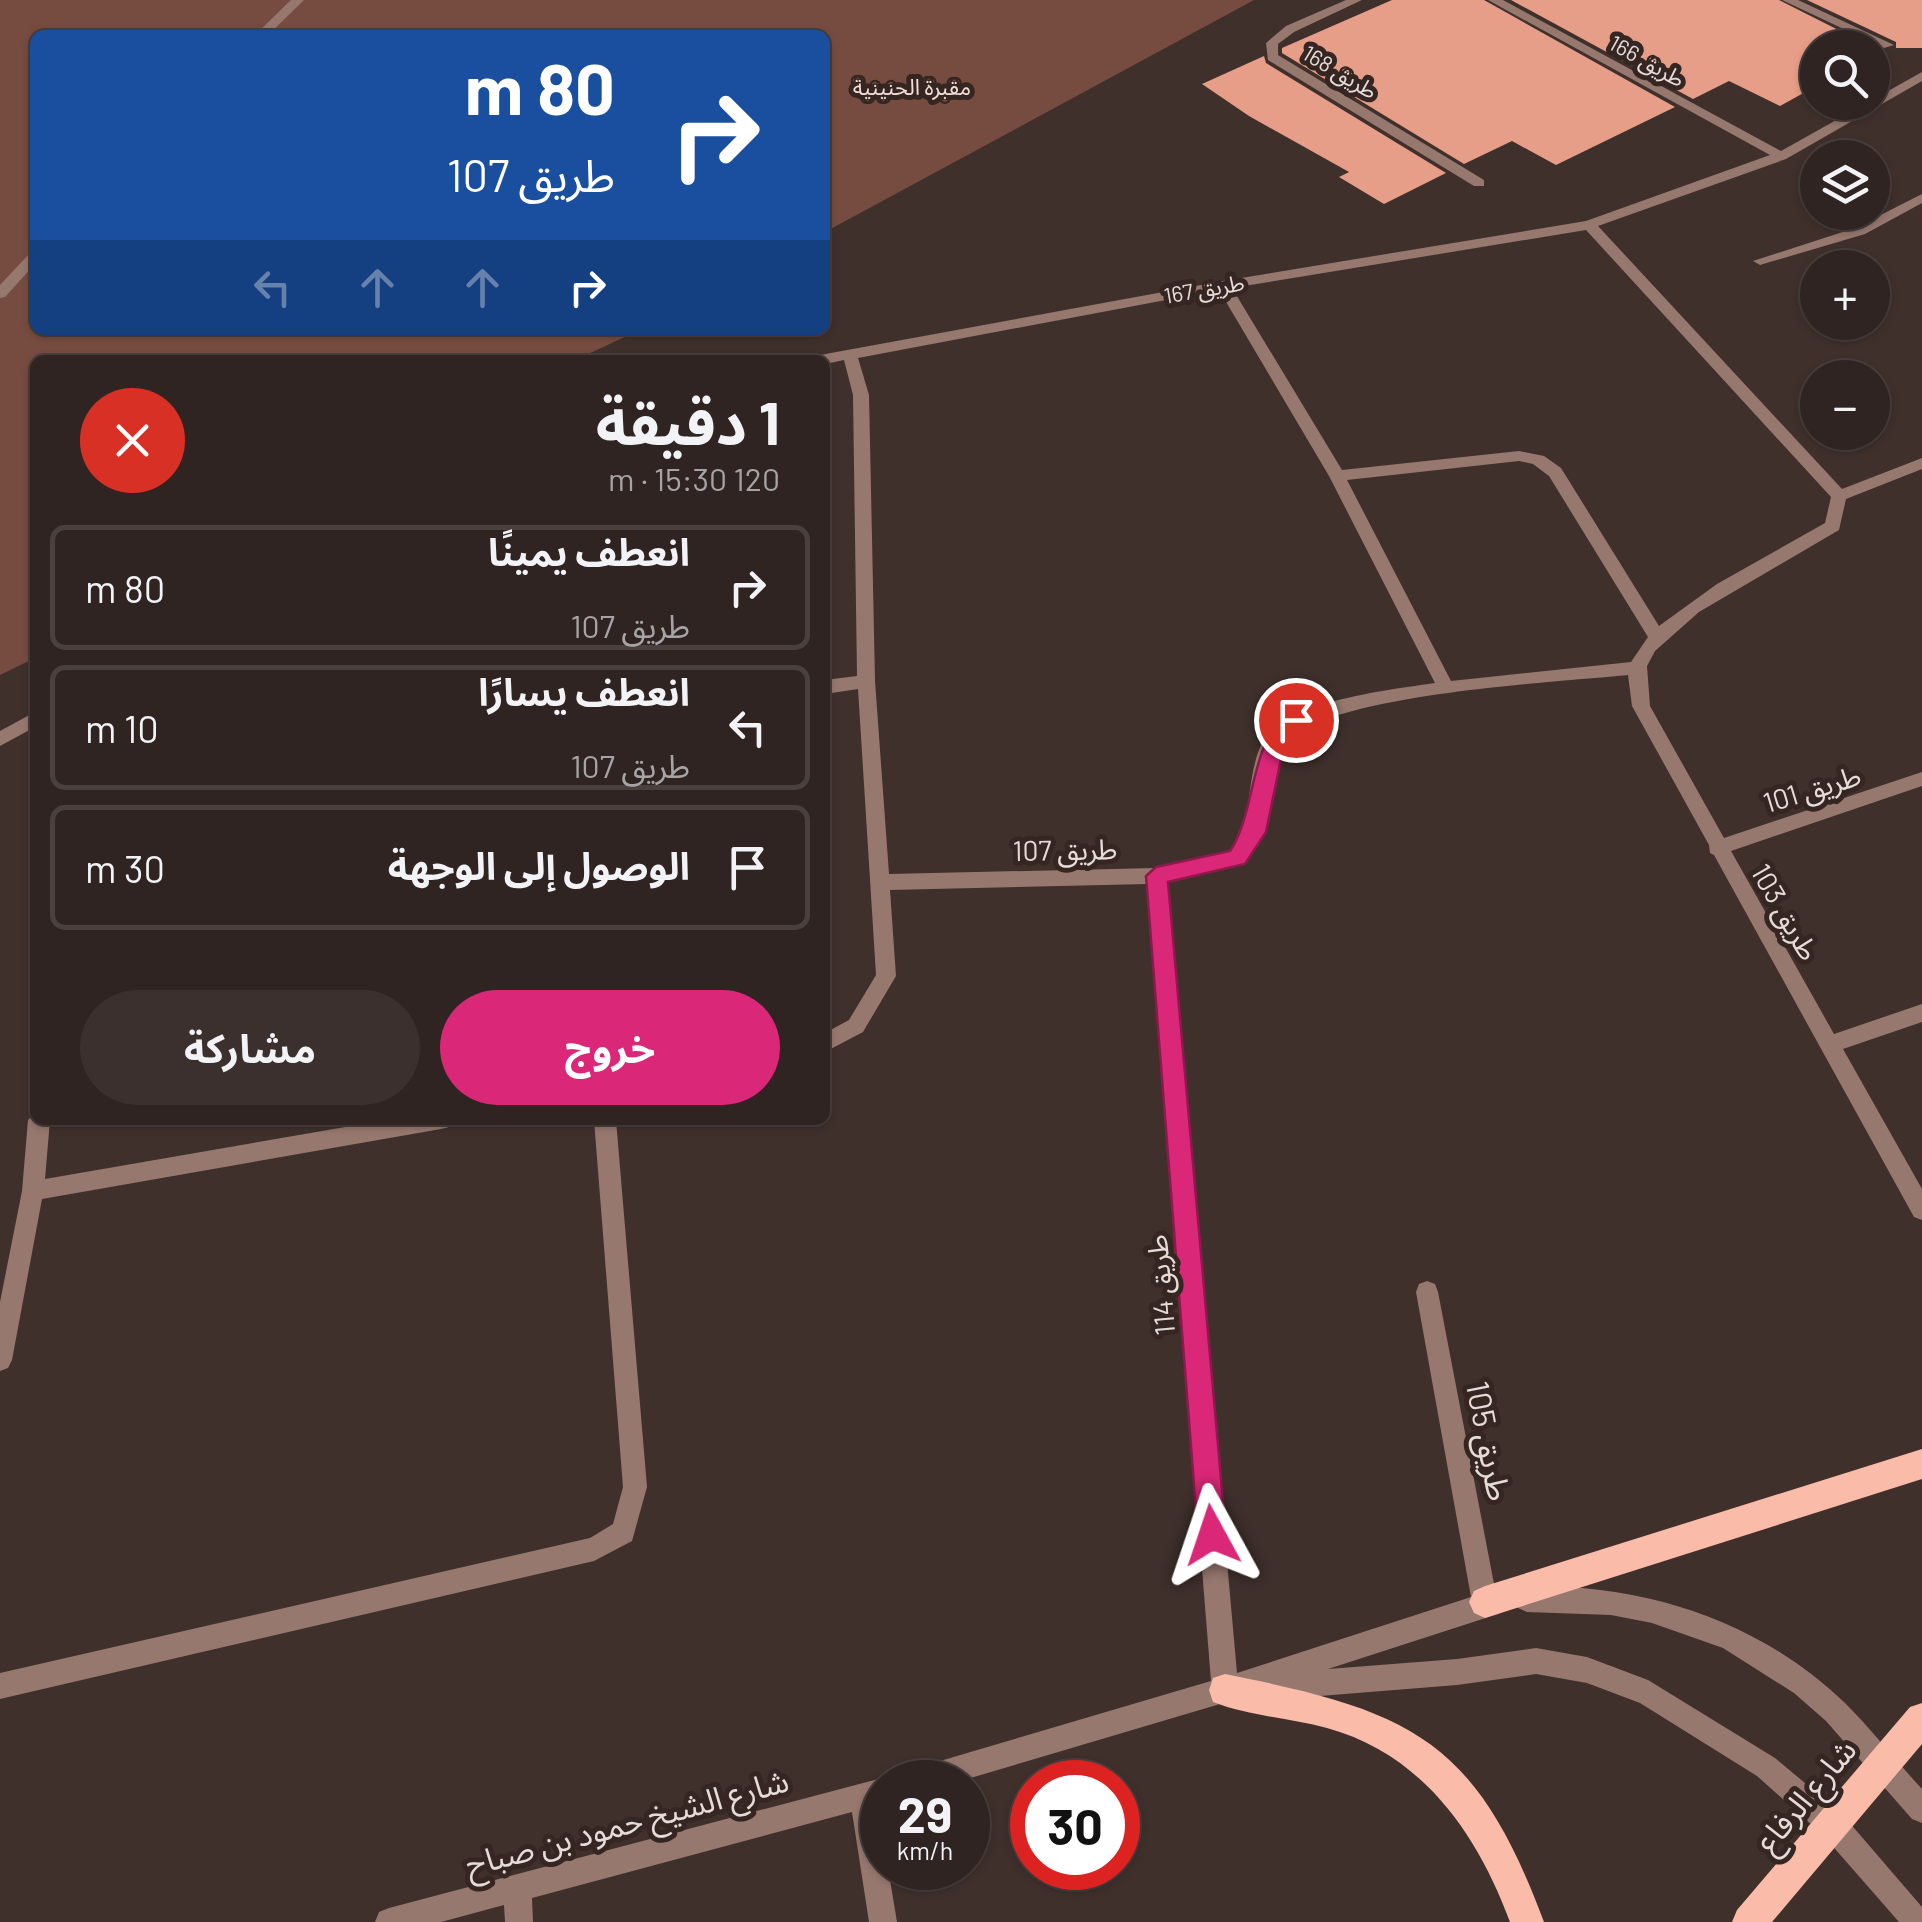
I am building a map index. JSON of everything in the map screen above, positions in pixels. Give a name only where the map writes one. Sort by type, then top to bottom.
[{"type":"main road","points":[[1485,1602],[1922,1464]]},
{"type":"main road","points":[[1225,1690],[1328,1712],[1382,1732],[1432,1766],[1476,1813],[1510,1870],[1527,1922]]},
{"type":"main road","name":"شارع الرفاع","points":[[1749,1922],[1922,1719]]},
{"type":"street","points":[[265,30],[298,0]]},
{"type":"street","name":"طريق 168","points":[[1356,0],[1290,28],[1272,43],[1272,56],[1479,183]]},
{"type":"street","name":"طريق 166","points":[[1494,0],[1781,156]]},
{"type":"street","points":[[1788,0],[1855,30]]},
{"type":"street","name":"طريق 167","points":[[830,358],[1222,285],[1588,225],[1781,156],[1922,76]]},
{"type":"street","points":[[1760,261],[1860,231],[1922,198]]},
{"type":"street","points":[[1588,225],[1839,496]]},
{"type":"street","points":[[0,294],[30,261]]},
{"type":"street","points":[[1222,285],[1337,476],[1445,686]]},
{"type":"street","points":[[830,1040],[856,1026],[886,976],[866,680],[861,395],[850,355]]},
{"type":"street","points":[[1337,476],[1519,456],[1538,460],[1556,472],[1654,634]]},
{"type":"street","points":[[1839,496],[1922,463]]},
{"type":"street","points":[[1638,668],[1654,634],[1716,592],[1833,526],[1839,496]]},
{"type":"street","name":"طريق 107","points":[[882,882],[1156,876],[1238,858],[1255,832],[1276,737],[1296,720],[1445,686],[1638,668]]},
{"type":"street","name":"طريق 103","points":[[1638,668],[1641,706],[1922,1210]]},
{"type":"street","points":[[830,686],[866,680]]},
{"type":"street","points":[[0,739],[30,722]]},
{"type":"street","name":"طريق 101","points":[[1717,848],[1922,779]]},
{"type":"street","name":"طريق 114","points":[[1156,876],[1225,1690]]},
{"type":"street","points":[[1830,1044],[1922,1013]]},
{"type":"street","points":[[0,1360],[33,1191],[39,1125]]},
{"type":"street","points":[[33,1191],[411,1125]]},
{"type":"street","points":[[0,1686],[594,1549],[623,1532],[636,1486],[605,1125]]},
{"type":"street","name":"طريق 105","points":[[1427,1292],[1485,1602]]},
{"type":"street","points":[[987,1760],[1225,1690],[1485,1602],[1551,1597],[1669,1614],[1726,1636],[1782,1668],[1821,1700],[1922,1809]]},
{"type":"street","points":[[1225,1690],[1438,1674],[1536,1661],[1587,1670],[1648,1694],[1700,1722],[1766,1767],[1832,1824],[1918,1922]]},
{"type":"street","name":"شارع الشيخ حمود بن صباح","points":[[389,1922],[860,1797]]},
{"type":"street","points":[[517,1887],[519,1922]]},
{"type":"street","points":[[880,1890],[883,1922]]},
{"type":"green space","name":"مقبرة الحنينية","points":[[0,0],[1254,0],[830,229],[830,30],[30,30],[30,335],[629,335],[586,355],[30,355],[30,660],[0,675]]},
{"type":"building","points":[[1392,0],[1484,0],[1675,107],[1556,165],[1512,141],[1464,164],[1282,53],[1282,48]]},
{"type":"building","points":[[1511,0],[1779,0],[1838,30],[1800,30],[1800,95],[1780,106],[1729,81],[1693,99]]},
{"type":"building","points":[[1807,0],[1922,0],[1922,48],[1896,48],[1890,30],[1871,30]]},
{"type":"building","points":[[1264,56],[1266,63],[1446,173],[1384,204],[1339,177],[1349,172],[1249,116],[1202,84]]},
{"type":"route","points":[[1212,1535],[1156,876],[1238,858],[1255,832],[1266,763],[1276,737],[1296,720]]}]
